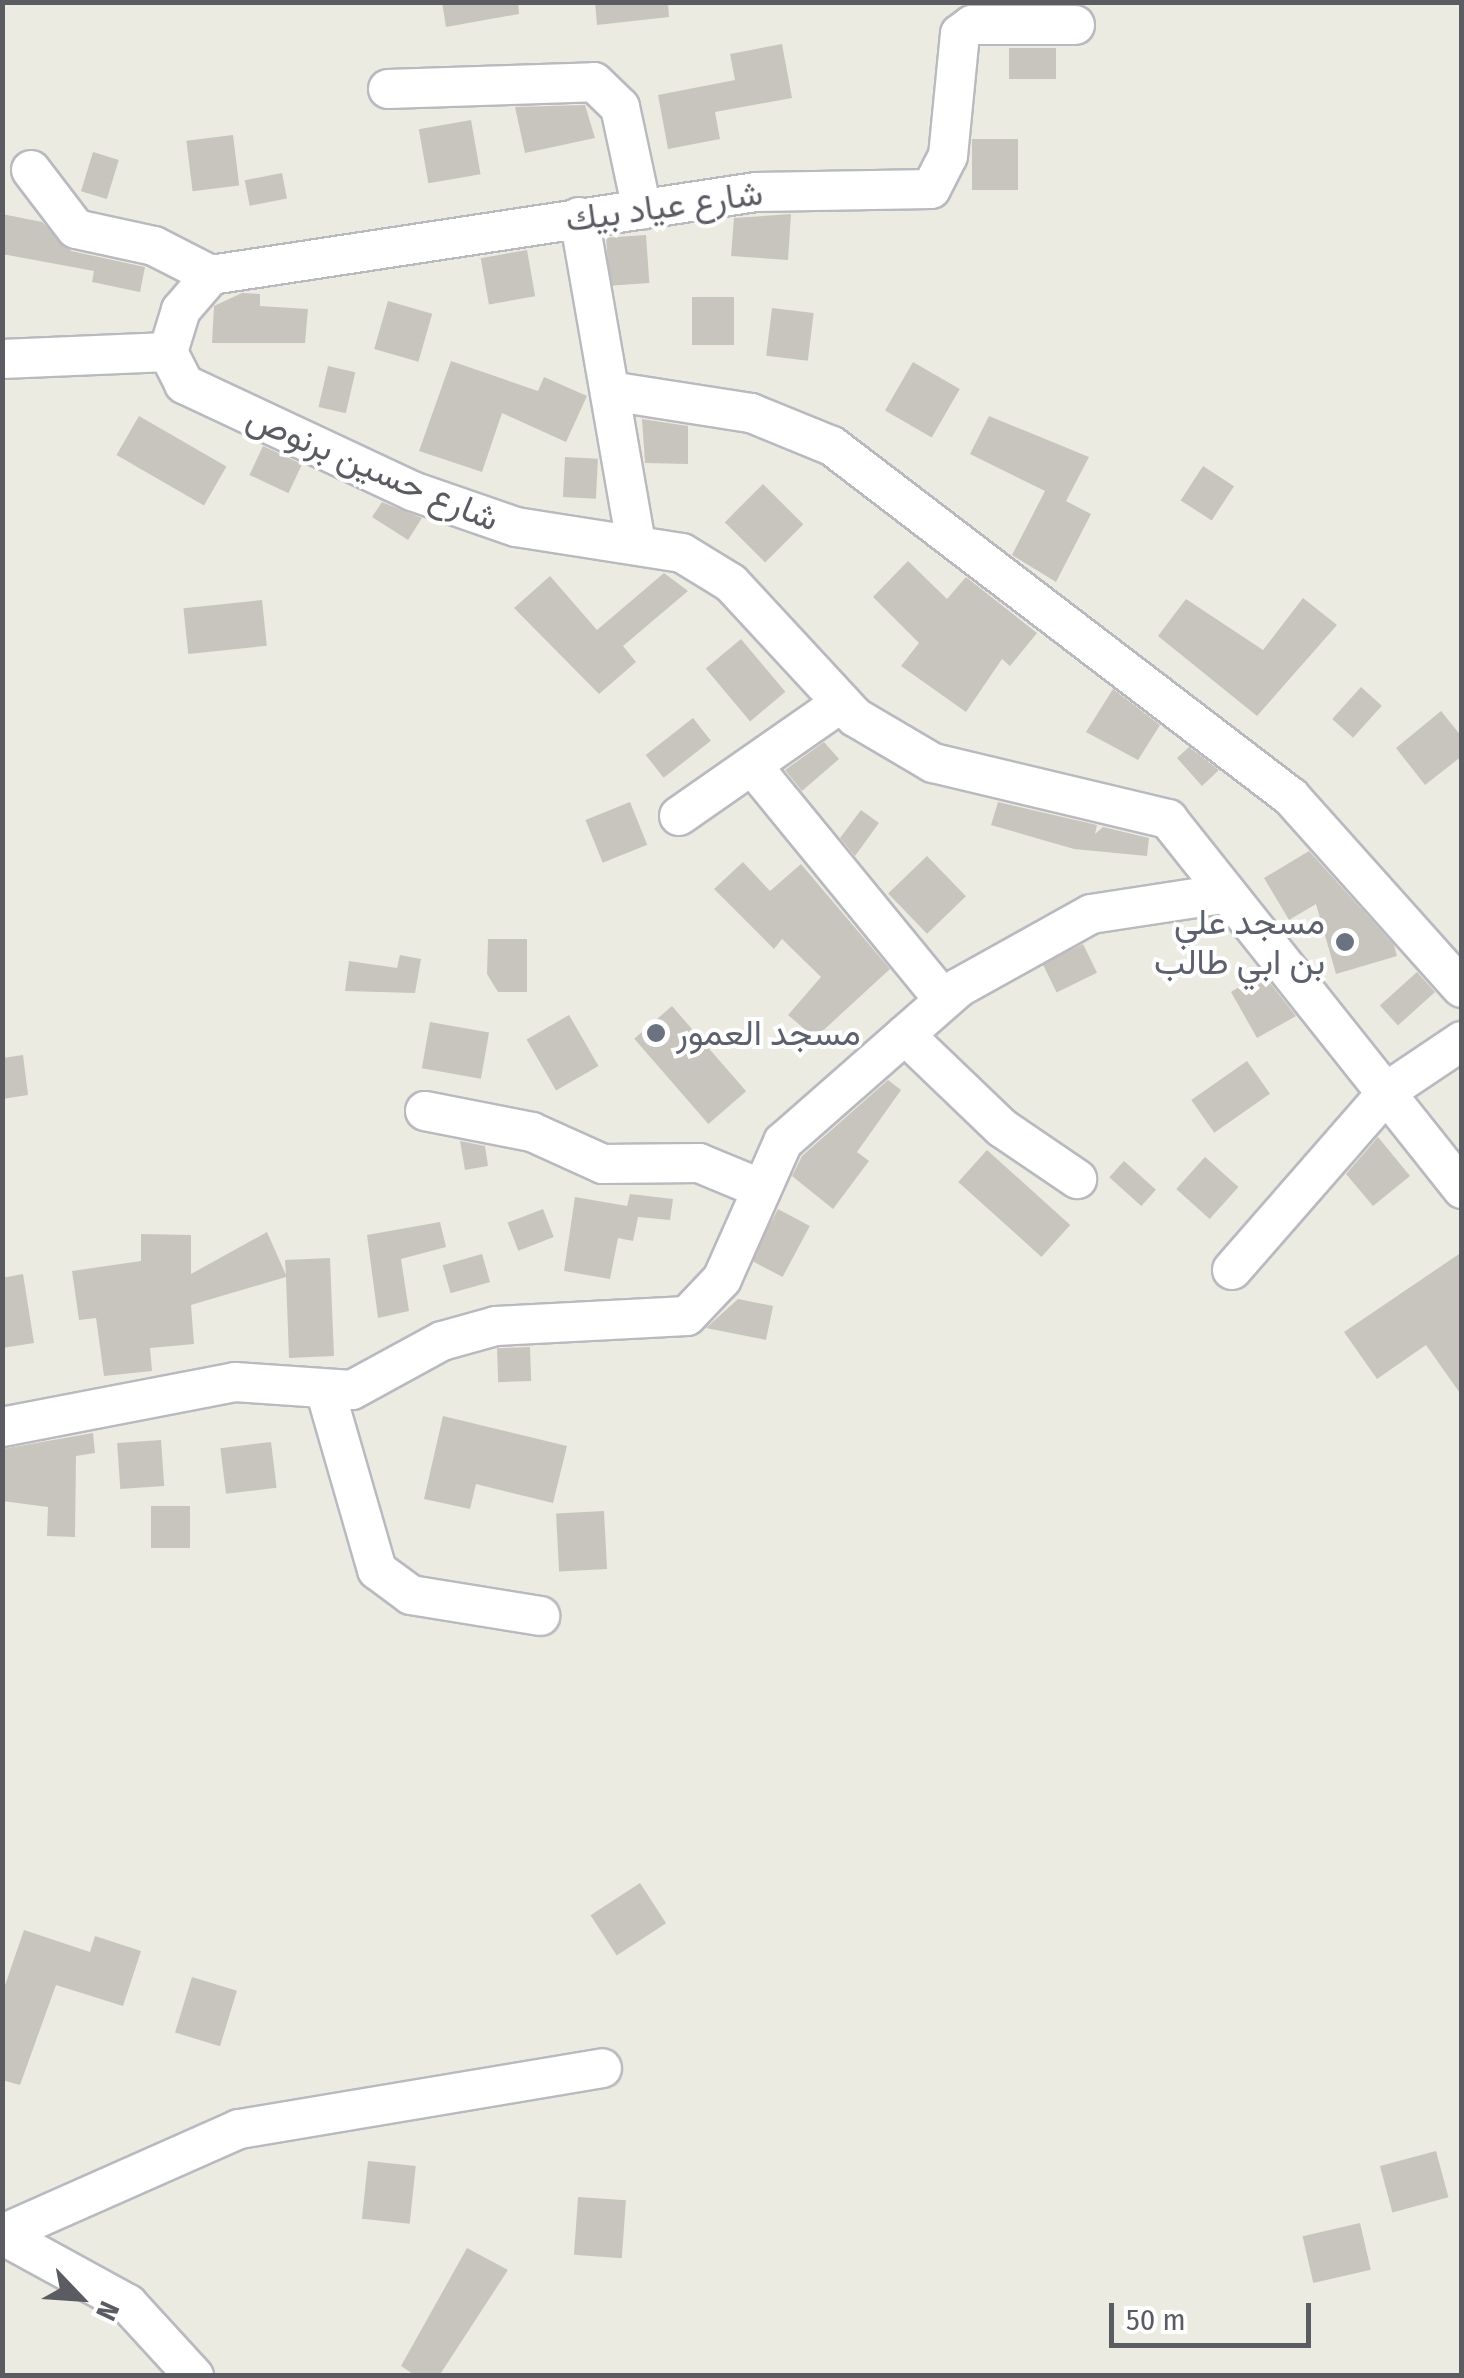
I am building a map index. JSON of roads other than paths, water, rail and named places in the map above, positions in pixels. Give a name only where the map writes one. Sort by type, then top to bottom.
[{"type":"street","name":"شارع عياد بيك","points":[[211,276],[579,216],[832,185],[931,189],[948,156],[960,34],[972,26],[1076,25]]},
{"type":"street","points":[[388,89],[594,82],[620,107],[642,210]]},
{"type":"street","points":[[2,359],[168,352],[181,310],[211,276],[168,250],[76,230],[31,170]]},
{"type":"street","points":[[579,216],[636,543]]},
{"type":"street","name":"شارع حسين برنوص","points":[[168,352],[184,384],[412,490],[516,527],[682,553],[731,583],[840,703],[933,764],[1168,819],[1222,894],[1388,1090],[1462,1188]]},
{"type":"street","points":[[610,391],[751,412],[832,446],[1291,797],[1462,988]]},
{"type":"street","points":[[679,816],[755,769],[840,703]]},
{"type":"street","points":[[755,769],[944,1000]]},
{"type":"street","points":[[2,1428],[234,1382],[326,1393],[368,1386],[442,1341],[496,1326],[687,1316],[722,1279],[757,1187],[783,1142],[944,1000],[1033,938],[1091,914],[1222,894]]},
{"type":"street","points":[[905,1035],[1002,1128],[1078,1179]]},
{"type":"street","points":[[1232,1270],[1388,1090],[1462,1041]]},
{"type":"street","points":[[426,1111],[532,1132],[604,1164],[699,1163],[757,1187]]},
{"type":"street","points":[[326,1393],[378,1570],[411,1595],[540,1616]]},
{"type":"street","points":[[2,2235],[239,2129],[602,2068]]},
{"type":"street","points":[[2,2235],[128,2304],[194,2376]]},
{"type":"place","name":"مسجد علي بن ابي طالب","points":[[1345,942]]},
{"type":"place","name":"مسجد العمور","points":[[656,1033]]}]
